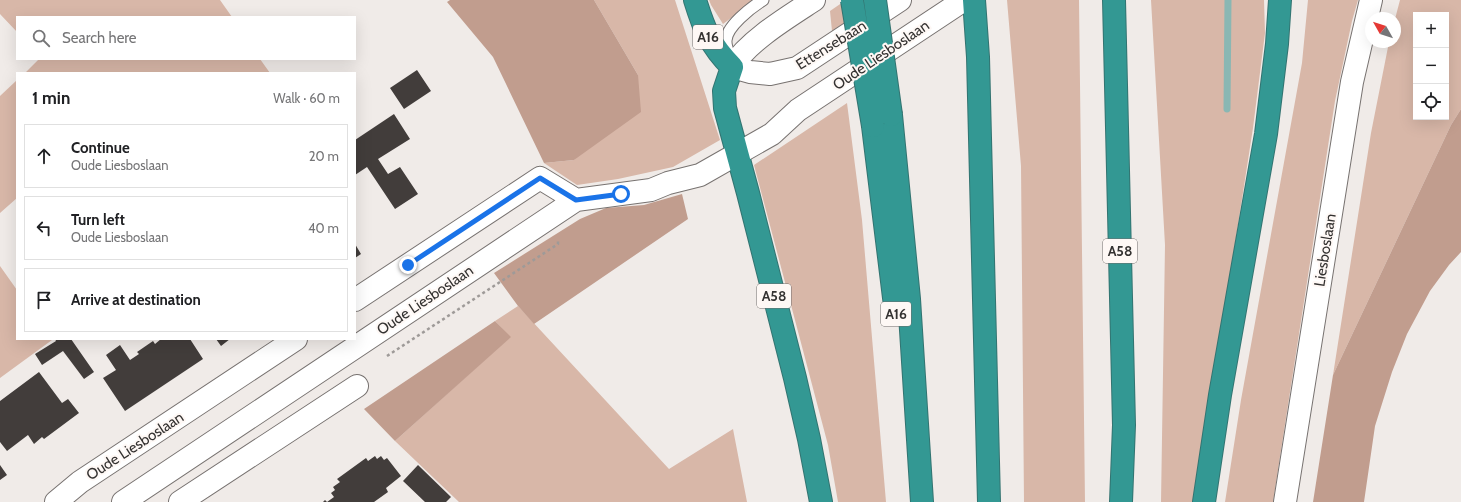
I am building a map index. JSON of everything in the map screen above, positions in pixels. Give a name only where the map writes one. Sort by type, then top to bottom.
[{"type":"highway","name":"A16","points":[[695,0],[706,33],[720,55],[732,67]]},
{"type":"highway","name":"A16","points":[[852,0],[873,126],[899,344],[908,502]]},
{"type":"highway","points":[[875,0],[891,115],[909,299],[922,502]]},
{"type":"highway","points":[[974,0],[978,57],[989,502]]},
{"type":"highway","name":"A58","points":[[1114,0],[1124,424],[1121,502]]},
{"type":"highway","points":[[1204,502],[1220,395],[1266,134],[1277,44],[1280,0]]},
{"type":"highway","points":[[732,67],[724,91],[724,108],[735,147]]},
{"type":"highway","name":"A58","points":[[735,147],[810,439],[821,502]]},
{"type":"street","points":[[732,67],[746,50],[780,22],[814,0]]},
{"type":"street","name":"Ettensebaan","points":[[732,67],[750,72],[770,74],[797,68],[900,0]]},
{"type":"street","name":"Oude Liesboslaan","points":[[123,502],[576,200],[651,190],[668,183],[696,163],[735,147],[765,121],[798,110],[964,0]]},
{"type":"street","name":"Liesboslaan","points":[[1285,502],[1352,82],[1371,0]]},
{"type":"street","points":[[356,299],[540,178],[576,200]]},
{"type":"street","name":"Oude Liesboslaan","points":[[56,502],[80,482],[294,340]]},
{"type":"street","points":[[180,502],[357,386]]},
{"type":"street","points":[[155,480],[170,502]]},
{"type":"lane","points":[[732,67],[726,40],[732,28],[741,16],[763,0]]},
{"type":"shaded area","points":[[0,0],[220,0],[231,16],[16,16],[16,31],[0,14]]},
{"type":"shaded area","points":[[450,0],[594,0],[638,75],[641,112],[574,160],[544,163],[493,57],[447,2]]},
{"type":"shaded area","points":[[594,0],[675,0],[720,140],[673,167],[618,179],[577,185],[544,163],[574,160],[638,75]]},
{"type":"shaded area","points":[[709,0],[755,0],[723,24]]},
{"type":"shaded area","points":[[846,0],[878,0],[832,31],[830,11]]},
{"type":"shaded area","points":[[1007,0],[1079,0],[1085,502],[1024,502],[1021,166]]},
{"type":"shaded area","points":[[1151,0],[1264,0],[1265,33],[1253,128],[1195,502],[1161,502],[1165,245]]},
{"type":"shaded area","points":[[1308,0],[1358,0],[1335,101],[1273,502],[1225,502],[1241,400],[1302,63]]},
{"type":"shaded area","points":[[1400,0],[1461,0],[1461,109],[1451,125],[1333,375],[1371,133],[1388,48],[1401,48],[1401,12],[1397,12]]},
{"type":"shaded area","points":[[38,60],[261,60],[269,72],[26,72]]},
{"type":"shaded area","points":[[16,81],[16,199],[0,213],[0,96]]},
{"type":"shaded area","points":[[847,103],[862,220],[886,502],[838,502],[828,445],[754,165]]},
{"type":"shaded area","points":[[1461,109],[1461,252],[1449,265],[1430,291],[1407,334],[1392,372],[1375,426],[1364,502],[1313,502],[1333,375],[1451,125]]},
{"type":"shaded area","points":[[682,194],[688,219],[534,324],[518,306],[494,273],[580,219],[606,208],[644,205]]},
{"type":"shaded area","points":[[0,266],[16,289],[16,340],[52,340],[0,378]]},
{"type":"shaded area","points":[[518,306],[669,469],[733,429],[747,502],[459,502],[395,441],[510,337],[495,321]]},
{"type":"shaded area","points":[[495,321],[511,337],[395,441],[364,409]]},
{"type":"building","points":[[417,70],[431,91],[404,109],[390,88]]},
{"type":"building","points":[[394,114],[410,139],[378,159],[388,174],[400,167],[418,194],[395,209],[367,167],[356,174],[356,139]]},
{"type":"building","points":[[356,246],[361,254],[356,257]]},
{"type":"building","points":[[72,340],[94,372],[84,379],[63,351],[42,365],[35,354],[56,341]]},
{"type":"building","points":[[160,340],[191,340],[203,359],[125,411],[103,378],[116,370],[106,355],[120,345],[130,360],[139,354],[137,352],[153,341],[155,344]]},
{"type":"building","points":[[217,340],[229,340],[221,346]]},
{"type":"building","points":[[39,372],[62,403],[68,399],[79,413],[44,439],[42,437],[34,444],[28,435],[7,451],[0,442],[0,401]]},
{"type":"building","points":[[375,456],[377,459],[381,456],[384,460],[387,458],[401,476],[386,488],[388,492],[374,502],[327,502],[334,497],[331,493],[335,490],[333,487],[340,482],[337,479],[366,458],[368,461]]},
{"type":"building","points":[[0,465],[7,475],[0,480]]},
{"type":"building","points":[[418,465],[451,497],[446,502],[425,502],[403,481]]},
{"type":"waterway","points":[[1227,109],[1228,0]]},
{"type":"route","points":[[408,265],[540,178],[576,200],[621,194]]}]
